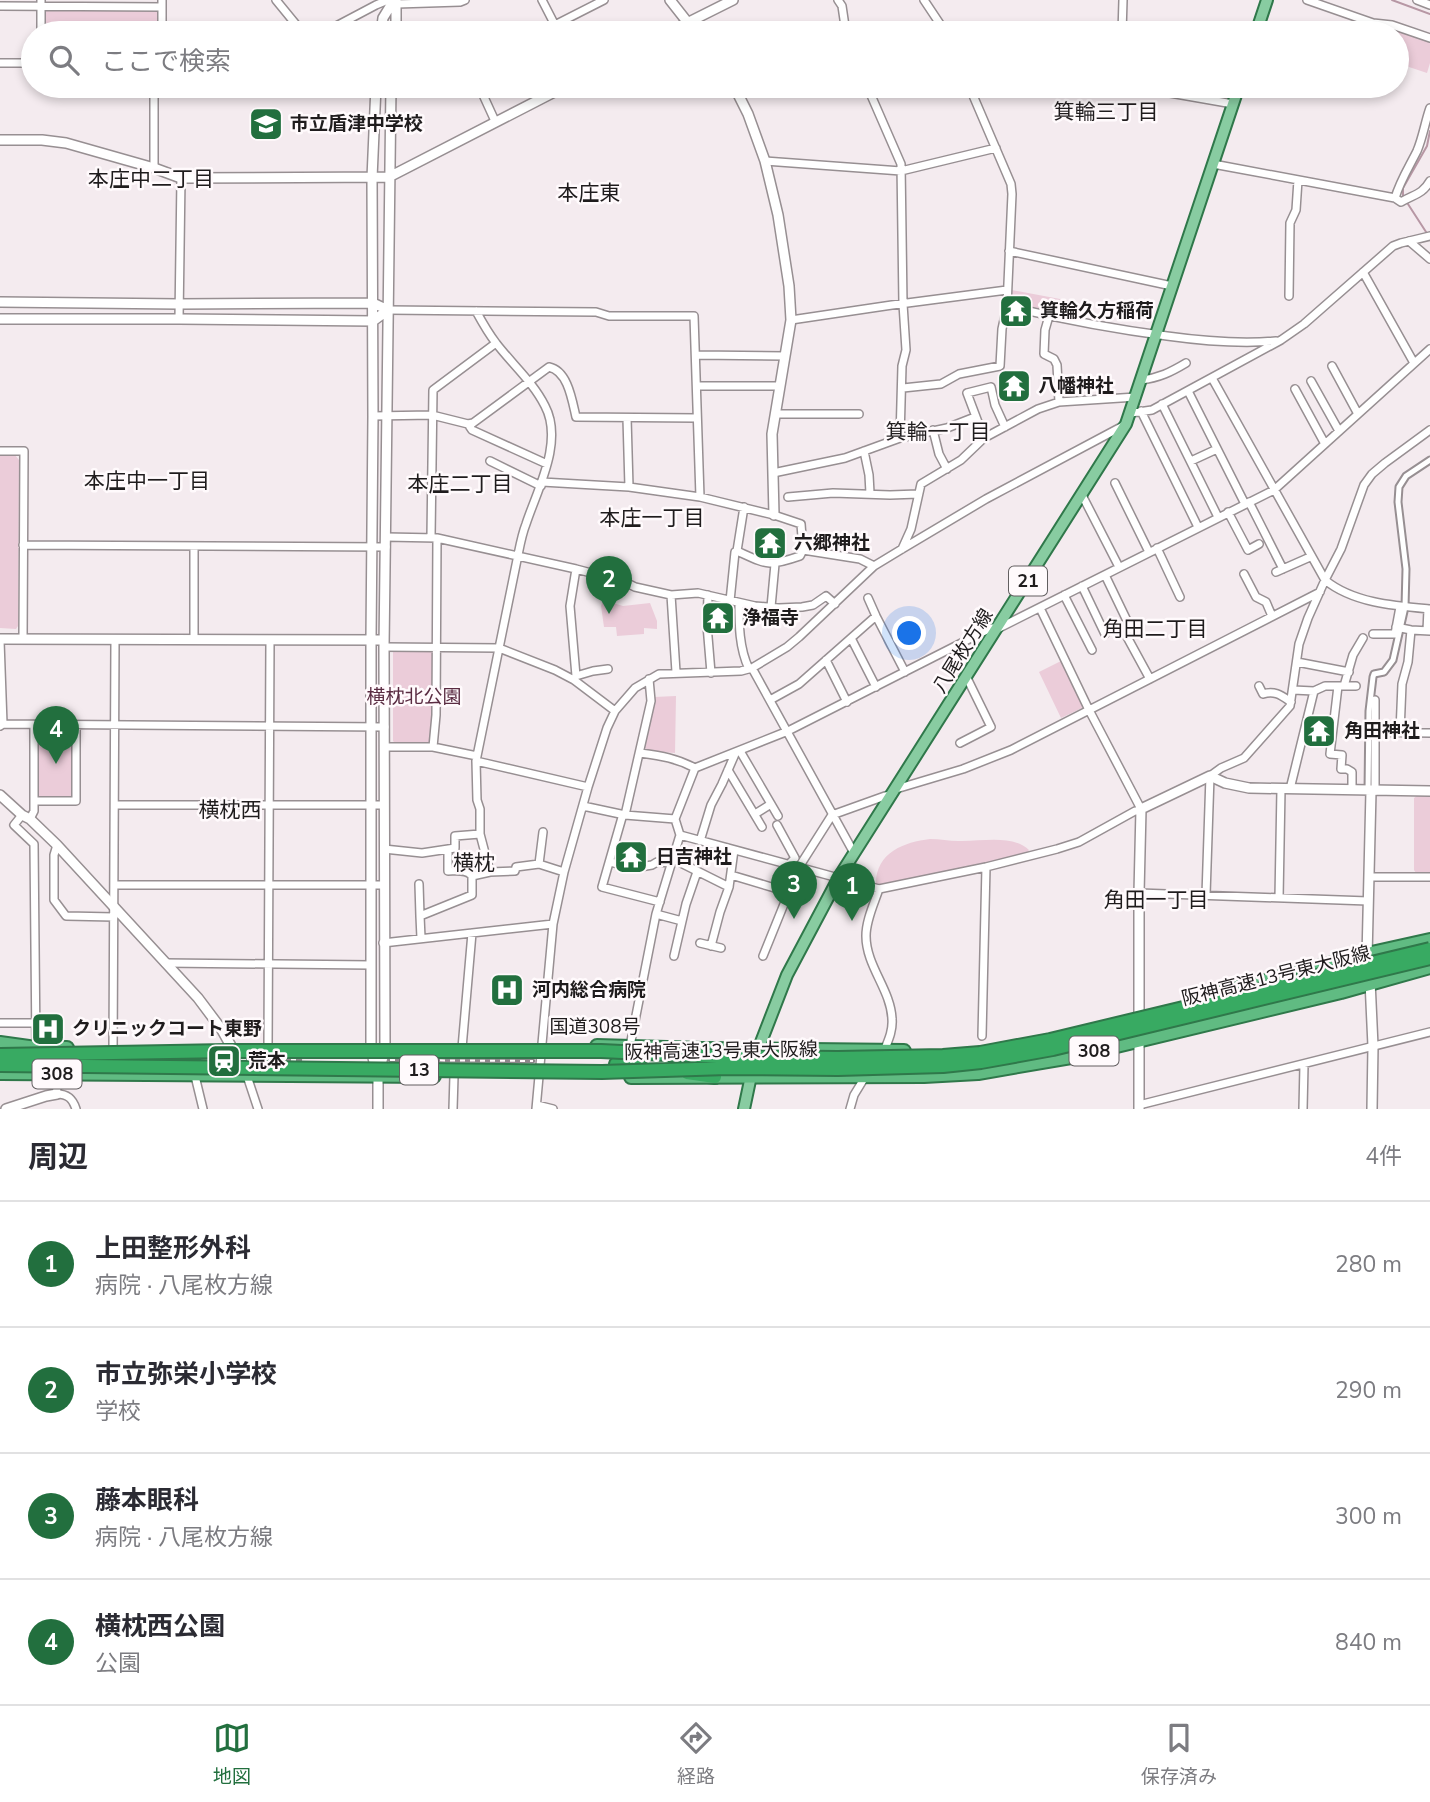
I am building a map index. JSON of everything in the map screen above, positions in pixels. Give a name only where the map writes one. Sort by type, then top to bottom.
[{"type":"highway","name":"国道308号","points":[[0,1043],[33,1051],[113,1048],[630,1046],[951,1051],[1041,1037],[1430,940]]},
{"type":"highway","name":"阪神高速13号東大阪線","points":[[0,1054],[33,1051],[601,1051],[838,1059],[955,1055],[1050,1040],[1430,949]]},
{"type":"highway","name":"阪神高速13号東大阪線","points":[[0,1065],[602,1072],[943,1066],[1053,1049],[1430,958]]},
{"type":"highway","name":"308","points":[[0,1073],[865,1077],[978,1073],[1071,1056],[1340,992],[1430,967]]},
{"type":"highway","points":[[227,1068],[276,1065],[616,1061],[702,1049]]},
{"type":"highway","points":[[286,1051],[357,1056],[616,1061],[715,1077]]},
{"type":"main road","points":[[1260,21],[1267,0]]},
{"type":"main road","name":"八尾枚方線","points":[[744,1109],[758,1049],[787,975],[839,877],[1133,416],[1136,397],[1156,335],[1236,98]]},
{"type":"street","points":[[276,0],[293,21]]},
{"type":"street","points":[[346,21],[376,5],[394,1],[464,0]]},
{"type":"street","points":[[542,0],[553,21]]},
{"type":"street","points":[[563,21],[604,0]]},
{"type":"street","points":[[670,0],[686,21]]},
{"type":"street","points":[[691,21],[733,0]]},
{"type":"street","points":[[838,0],[842,6],[844,21]]},
{"type":"street","points":[[923,0],[938,21]]},
{"type":"street","points":[[1122,21],[1123,0]]},
{"type":"street","points":[[1307,0],[1367,21]]},
{"type":"street","points":[[1417,0],[1430,5]]},
{"type":"street","points":[[383,21],[394,1]]},
{"type":"street","points":[[394,1],[395,21]]},
{"type":"street","points":[[41,3],[41,21]]},
{"type":"street","points":[[0,6],[41,3],[162,3],[162,21]]},
{"type":"street","points":[[1409,31],[1430,38]]},
{"type":"street","points":[[0,63],[21,63]]},
{"type":"street","points":[[154,98],[154,168]]},
{"type":"street","points":[[375,98],[372,178],[370,640],[371,965],[378,1049]]},
{"type":"street","points":[[378,1109],[384,885],[391,98]]},
{"type":"street","points":[[484,98],[495,121]]},
{"type":"street","points":[[0,139],[43,139],[66,143],[181,178],[389,177],[542,98]]},
{"type":"street","points":[[740,98],[765,161],[778,215],[789,286],[791,320],[772,434],[774,515]]},
{"type":"street","points":[[872,98],[901,164],[906,350],[902,366],[900,438]]},
{"type":"street","points":[[903,388],[941,384],[959,374],[1000,366],[1002,330],[1007,306],[1012,194],[1011,184],[974,98]]},
{"type":"street","points":[[1199,98],[1234,104]]},
{"type":"street","points":[[1395,198],[1421,140],[1430,108]]},
{"type":"street","points":[[765,161],[901,171],[996,148]]},
{"type":"street","points":[[1213,164],[1395,198],[1401,202],[1421,193],[1430,181]]},
{"type":"street","points":[[178,319],[181,178]]},
{"type":"street","points":[[1289,296],[1290,223],[1296,210],[1298,180]]},
{"type":"street","points":[[553,1109],[536,1107],[553,924],[587,787],[607,728],[615,710],[635,688],[659,674],[711,673],[750,668],[793,642],[874,566],[902,548],[1133,416],[1152,410],[1279,341],[1304,324],[1393,246],[1430,236]]},
{"type":"street","points":[[1409,241],[1430,259]]},
{"type":"street","points":[[1009,251],[1172,286]]},
{"type":"street","points":[[1363,272],[1414,363]]},
{"type":"street","points":[[791,320],[1007,290]]},
{"type":"street","points":[[0,302],[373,303],[388,310],[694,316],[700,497]]},
{"type":"street","points":[[1007,306],[1115,330],[1229,342],[1279,341]]},
{"type":"street","points":[[0,319],[373,321],[388,310]]},
{"type":"street","points":[[476,311],[496,343],[546,407],[550,423],[547,464],[517,555],[477,758],[480,834],[489,872]]},
{"type":"street","points":[[1049,316],[1045,330],[1044,354],[1054,359],[1057,365],[1059,401]]},
{"type":"street","points":[[433,747],[437,647],[433,390],[496,343]]},
{"type":"street","points":[[640,753],[668,756],[695,768],[788,732],[991,628],[999,628],[1274,490],[1430,349]]},
{"type":"street","points":[[696,355],[785,356]]},
{"type":"street","points":[[1142,380],[1168,374],[1186,363]]},
{"type":"street","points":[[1332,366],[1358,414]]},
{"type":"street","points":[[373,416],[432,415],[473,423],[549,367],[555,368],[566,383],[576,417],[697,418]]},
{"type":"street","points":[[1212,378],[1325,580],[1335,589],[1377,603],[1429,609],[1429,631],[1398,627]]},
{"type":"street","points":[[1311,381],[1339,431]]},
{"type":"street","points":[[697,386],[780,386]]},
{"type":"street","points":[[984,438],[967,393],[991,387],[995,405],[1005,427]]},
{"type":"street","points":[[1295,389],[1325,444]]},
{"type":"street","points":[[1188,391],[1280,570],[1310,557]]},
{"type":"street","points":[[902,548],[911,529],[921,484],[961,460],[984,438],[1038,409],[1059,401],[1136,397]]},
{"type":"street","points":[[1162,404],[1218,517]]},
{"type":"street","points":[[776,414],[859,414]]},
{"type":"street","points":[[1133,416],[1198,527]]},
{"type":"street","points":[[773,473],[845,458],[900,438],[947,428],[975,417]]},
{"type":"street","points":[[627,418],[629,487]]},
{"type":"street","points":[[468,424],[472,430],[547,464]]},
{"type":"street","points":[[933,430],[939,454],[947,469]]},
{"type":"street","points":[[680,835],[879,889],[986,867],[1079,842],[1135,811],[1244,758],[1290,706],[1299,644],[1320,591],[1342,549],[1364,485],[1372,474],[1430,430]]},
{"type":"street","points":[[1191,461],[1217,449]]},
{"type":"street","points":[[0,451],[24,451],[23,639]]},
{"type":"street","points":[[864,451],[870,493]]},
{"type":"street","points":[[1371,791],[1369,710],[1373,677],[1374,674],[1384,673],[1393,660],[1406,569],[1397,493],[1402,480],[1430,460]]},
{"type":"street","points":[[490,461],[541,484],[629,487],[700,497],[802,524],[803,550],[800,556],[775,564],[762,563],[737,551]]},
{"type":"street","points":[[1115,483],[1149,552]]},
{"type":"street","points":[[788,497],[833,493],[918,494]]},
{"type":"street","points":[[1082,495],[1119,568]]},
{"type":"street","points":[[730,601],[734,552],[737,551],[744,507]]},
{"type":"street","points":[[1228,512],[1248,550],[1259,544]]},
{"type":"street","points":[[23,545],[371,547],[386,542],[434,538],[576,569],[671,595],[698,593],[771,607],[813,605],[826,596],[835,604]]},
{"type":"street","points":[[194,547],[194,639]]},
{"type":"street","points":[[1157,548],[1180,597]]},
{"type":"street","points":[[803,550],[860,559],[874,566]]},
{"type":"street","points":[[771,607],[775,564]]},
{"type":"street","points":[[575,678],[570,606],[576,569]]},
{"type":"street","points":[[1244,574],[1256,597],[1266,602],[1272,616]]},
{"type":"street","points":[[1105,575],[1150,679]]},
{"type":"street","points":[[1082,586],[1105,634]]},
{"type":"street","points":[[764,956],[799,867],[832,815],[1011,750],[1320,591]]},
{"type":"street","points":[[671,595],[676,672]]},
{"type":"street","points":[[708,595],[707,625],[711,673]]},
{"type":"street","points":[[1064,595],[1092,650]]},
{"type":"street","points":[[868,598],[905,672]]},
{"type":"street","points":[[739,603],[739,630],[744,660],[770,700],[854,853]]},
{"type":"street","points":[[1040,608],[1141,810],[1139,1107],[1430,1032]]},
{"type":"street","points":[[770,700],[799,684],[876,616]]},
{"type":"street","points":[[1373,634],[1395,634],[1398,627]]},
{"type":"street","points":[[1400,732],[1402,684],[1408,662],[1411,630]]},
{"type":"street","points":[[851,638],[876,687]]},
{"type":"street","points":[[1352,790],[1352,772],[1342,769],[1342,755],[1330,754],[1341,686],[1349,672],[1356,647],[1363,638]]},
{"type":"street","points":[[385,727],[34,725],[1,720],[0,640],[370,640],[437,647],[499,648],[575,678],[615,710]]},
{"type":"street","points":[[114,1073],[115,640]]},
{"type":"street","points":[[268,1048],[270,641]]},
{"type":"street","points":[[826,660],[846,702]]},
{"type":"street","points":[[1297,662],[1349,672]]},
{"type":"street","points":[[575,678],[608,669]]},
{"type":"street","points":[[960,743],[991,727],[967,678]]},
{"type":"street","points":[[649,679],[651,701],[640,753],[602,887],[660,902]]},
{"type":"street","points":[[1259,686],[1263,694],[1270,692],[1291,702]]},
{"type":"street","points":[[1293,690],[1314,691],[1325,686],[1356,686]]},
{"type":"street","points":[[1279,898],[1286,789],[1314,691]]},
{"type":"street","points":[[1372,1109],[1373,1046],[1367,954],[1375,700]]},
{"type":"street","points":[[33,1051],[34,844],[14,825],[34,811],[34,725]]},
{"type":"street","points":[[34,801],[76,801],[76,725]]},
{"type":"street","points":[[1375,732],[1430,733]]},
{"type":"street","points":[[385,747],[433,747],[587,787]]},
{"type":"street","points":[[700,841],[711,805],[738,752]]},
{"type":"street","points":[[738,752],[778,817]]},
{"type":"street","points":[[630,1046],[656,914],[680,835],[675,819],[695,768]]},
{"type":"street","points":[[728,770],[762,827]]},
{"type":"street","points":[[1210,776],[1239,786],[1430,791]]},
{"type":"street","points":[[1206,895],[1210,776]]},
{"type":"street","points":[[0,795],[57,845],[114,912],[198,998],[232,1048],[247,1076],[258,1109]]},
{"type":"street","points":[[755,814],[771,804]]},
{"type":"street","points":[[115,805],[384,806]]},
{"type":"street","points":[[583,806],[624,814],[675,819]]},
{"type":"street","points":[[777,825],[795,858],[788,865]]},
{"type":"street","points":[[539,864],[543,832]]},
{"type":"street","points":[[384,849],[422,853],[456,848],[455,836],[480,834]]},
{"type":"street","points":[[57,845],[54,855],[54,900],[66,916],[114,912]]},
{"type":"street","points":[[448,849],[448,871],[463,871],[472,876],[515,871],[516,867],[539,864],[564,872]]},
{"type":"street","points":[[711,946],[729,887],[734,850]]},
{"type":"street","points":[[610,862],[634,868],[672,861],[729,887]]},
{"type":"street","points":[[982,1036],[986,867]]},
{"type":"street","points":[[674,956],[686,904],[697,872]]},
{"type":"street","points":[[731,875],[778,889]]},
{"type":"street","points":[[420,916],[472,895],[472,876]]},
{"type":"street","points":[[1369,877],[1430,877]]},
{"type":"street","points":[[419,884],[421,938]]},
{"type":"street","points":[[115,885],[384,885]]},
{"type":"street","points":[[879,889],[868,921],[866,946],[889,1003],[892,1019],[891,1032],[884,1051]]},
{"type":"street","points":[[1139,893],[1368,901]]},
{"type":"street","points":[[656,914],[682,920]]},
{"type":"street","points":[[383,943],[553,924]]},
{"type":"street","points":[[462,1048],[472,933]]},
{"type":"street","points":[[700,943],[721,948]]},
{"type":"street","points":[[164,963],[371,965]]},
{"type":"street","points":[[0,1023],[35,1023]]},
{"type":"street","points":[[1303,1109],[1304,1065]]},
{"type":"street","points":[[57,1074],[57,1094]]},
{"type":"street","points":[[195,1076],[203,1109]]},
{"type":"street","points":[[453,1109],[454,1076]]},
{"type":"street","points":[[850,1109],[865,1077]]},
{"type":"street","points":[[6,1109],[57,1094],[69,1097],[76,1109]]},
{"type":"green space","points":[[48,8],[154,9],[157,12],[157,21],[45,21]]},
{"type":"green space","points":[[1409,34],[1430,40],[1427,73],[1409,67]]},
{"type":"green space","points":[[1012,290],[1076,302],[1073,319],[1014,304],[1011,298]]},
{"type":"green space","points":[[0,455],[15,455],[19,460],[16,629],[0,628]]},
{"type":"green space","points":[[603,600],[623,606],[650,603],[657,629],[644,628],[644,634],[617,636],[616,627],[604,627],[601,606]]},
{"type":"green space","name":"横枕北公園","points":[[395,649],[429,649],[434,653],[434,714],[431,741],[428,744],[393,741]]},
{"type":"green space","points":[[1063,660],[1084,707],[1061,718],[1039,672]]},
{"type":"green space","points":[[676,696],[675,753],[648,751],[644,747],[654,697]]},
{"type":"green space","points":[[41,728],[71,728],[74,733],[74,795],[69,800],[42,799],[37,794],[38,732]]},
{"type":"green space","points":[[1418,795],[1430,795],[1430,873],[1416,873],[1414,870],[1414,798]]},
{"type":"green space","points":[[930,839],[1005,840],[1029,850],[1026,855],[876,885],[880,865],[893,851],[910,843]]},
{"type":"waterway","points":[[1392,0],[1430,14]]},
{"type":"waterway","points":[[1403,196],[1403,188],[1427,146],[1430,131]]},
{"type":"waterway","points":[[1406,201],[1428,235]]},
{"type":"railway","points":[[795,1061],[923,1060],[1013,1049],[1430,951]]},
{"type":"railway","points":[[241,1059],[300,1060]]},
{"type":"railway","points":[[390,1060],[533,1061]]},
{"type":"railway","points":[[152,1063],[230,1064]]},
{"type":"place","name":"市立盾津中学校","points":[[266,124]]},
{"type":"place","name":"箕輪久方稲荷","points":[[1016,311]]},
{"type":"place","name":"八幡神社","points":[[1014,386]]},
{"type":"place","name":"六郷神社","points":[[770,543]]},
{"type":"place","name":"市立弥栄小学校","points":[[609,614]]},
{"type":"place","name":"浄福寺","points":[[718,618]]},
{"type":"place","name":"角田神社","points":[[1319,731]]},
{"type":"place","name":"横枕西公園","points":[[56,764]]},
{"type":"place","name":"日吉神社","points":[[631,857]]},
{"type":"place","name":"藤本眼科","points":[[794,919]]},
{"type":"place","name":"上田整形外科","points":[[852,921]]},
{"type":"place","name":"河内総合病院","points":[[507,990]]},
{"type":"place","name":"クリニックコート東野","points":[[48,1029]]},
{"type":"place","name":"荒本","points":[[224,1061]]},
{"type":"district","name":"箕輪三丁目","points":[[1106,112]]},
{"type":"district","name":"本庄中二丁目","points":[[151,179]]},
{"type":"district","name":"本庄東","points":[[589,193]]},
{"type":"district","name":"箕輪一丁目","points":[[938,432]]},
{"type":"district","name":"本庄中一丁目","points":[[147,481]]},
{"type":"district","name":"本庄二丁目","points":[[460,484]]},
{"type":"district","name":"本庄一丁目","points":[[652,518]]},
{"type":"district","name":"角田二丁目","points":[[1155,629]]},
{"type":"district","name":"横枕西","points":[[230,810]]},
{"type":"district","name":"横枕","points":[[474,863]]},
{"type":"district","name":"角田一丁目","points":[[1156,900]]}]
